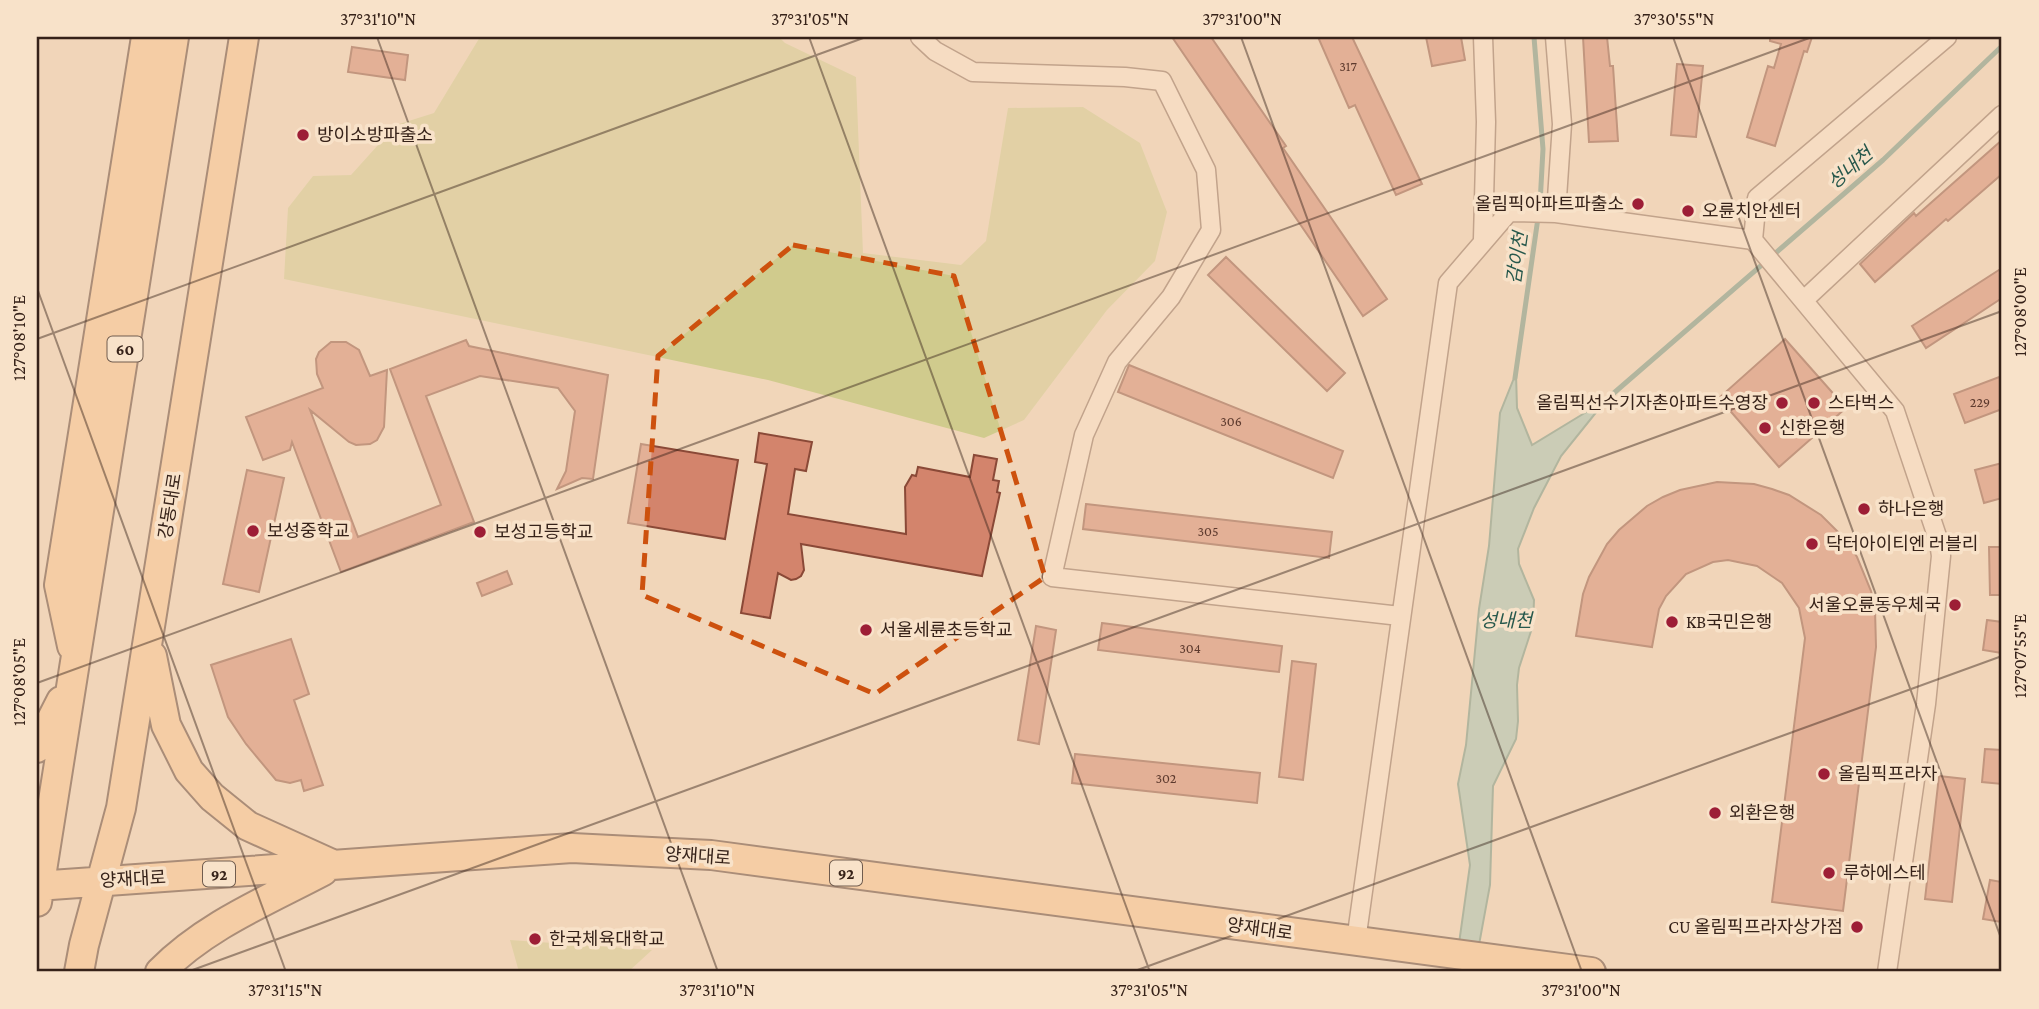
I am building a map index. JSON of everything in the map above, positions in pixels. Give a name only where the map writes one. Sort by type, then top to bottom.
[{"type":"main road","points":[[37,748],[58,708],[76,661],[59,585],[146,37]]},
{"type":"main road","name":"60","points":[[38,891],[174,37]]},
{"type":"main road","name":"강동대로","points":[[79,972],[121,808],[244,37]]},
{"type":"main road","points":[[148,640],[166,725],[189,771],[212,797],[248,826],[334,865]]},
{"type":"main road","name":"양재대로","points":[[38,891],[103,880],[572,848],[711,855],[1356,941]]},
{"type":"main road","points":[[160,972],[180,952],[221,924],[334,865]]},
{"type":"main road","name":"92","points":[[1356,941],[1584,971]]},
{"type":"street","points":[[920,37],[935,51],[973,72],[1162,80],[1206,170],[1211,230],[1171,297],[1117,362],[1084,435],[1052,577],[1400,616]]},
{"type":"street","points":[[1483,37],[1486,122],[1483,239]]},
{"type":"street","points":[[1555,37],[1562,124],[1556,214]]},
{"type":"street","points":[[1753,240],[1757,198],[1947,37]]},
{"type":"street","points":[[1804,299],[2002,115]]},
{"type":"street","points":[[1356,941],[1448,283],[1508,212],[1556,214],[1753,240],[1895,411],[1940,549],[1926,704],[1887,972]]},
{"type":"highlighted area","points":[[793,245],[954,276],[1045,577],[875,694],[642,595],[658,356]]},
{"type":"shaded area","points":[[480,37],[779,37],[785,43],[856,77],[863,253],[961,265],[986,241],[1008,108],[1083,107],[1140,143],[1167,212],[1155,261],[1107,310],[1024,420],[984,438],[768,380],[284,279],[288,208],[313,176],[351,175],[396,125],[434,113]]},
{"type":"shaded area","points":[[510,940],[652,950],[628,972],[519,972]]},
{"type":"water","name":"성내천","points":[[1516,373],[1517,408],[1532,445],[1606,400],[1561,456],[1534,508],[1518,549],[1519,564],[1534,600],[1533,625],[1519,668],[1516,739],[1493,786],[1490,885],[1474,972],[1455,972],[1470,865],[1458,784],[1466,745],[1479,609],[1489,546],[1500,413]]},
{"type":"building","points":[[1172,37],[1211,37],[1286,146],[1283,148],[1387,299],[1363,316]]},
{"type":"building","points":[[1318,37],[1352,37],[1422,184],[1396,195],[1355,105],[1349,108]]},
{"type":"building","points":[[1426,37],[1461,37],[1465,60],[1432,66]]},
{"type":"building","points":[[1583,37],[1607,37],[1610,66],[1613,66],[1618,141],[1589,142]]},
{"type":"building","points":[[1770,37],[1812,37],[1807,52],[1804,51],[1775,146],[1747,137],[1768,66],[1774,68],[1781,44],[1770,41]]},
{"type":"building","points":[[352,47],[408,55],[405,80],[348,72]]},
{"type":"building","points":[[1677,64],[1703,66],[1696,137],[1671,135]]},
{"type":"building","points":[[2002,140],[2002,174],[1875,282],[1860,264],[1914,213],[1916,216]]},
{"type":"building","points":[[1226,257],[1345,373],[1327,391],[1208,275]]},
{"type":"building","points":[[2002,268],[2002,298],[1926,348],[1912,326]]},
{"type":"building","name":"올림픽선수기자촌아파트수영장","points":[[1785,339],[1846,408],[1779,467],[1719,398]]},
{"type":"building","points":[[466,340],[469,346],[608,375],[593,479],[582,478],[557,489],[566,471],[575,411],[558,388],[480,376],[426,396],[474,522],[341,572],[292,442],[290,450],[263,460],[246,417],[323,388],[317,374],[316,359],[319,352],[331,342],[346,342],[359,350],[370,376],[387,370],[384,427],[377,440],[370,444],[356,445],[349,442],[310,410],[358,537],[441,505],[390,369]]},
{"type":"building","points":[[1129,365],[1343,451],[1333,478],[1118,392]]},
{"type":"building","points":[[2002,376],[2002,409],[1965,423],[1954,394]]},
{"type":"building","points":[[759,433],[812,442],[806,471],[795,469],[788,514],[906,534],[905,487],[912,475],[916,476],[918,467],[970,477],[974,455],[997,459],[993,480],[999,481],[997,492],[1000,493],[982,576],[801,544],[804,570],[801,576],[791,580],[778,573],[770,618],[741,613],[767,464],[755,462]]},
{"type":"building","points":[[641,444],[738,460],[725,539],[628,523]]},
{"type":"building","points":[[2002,463],[2002,498],[1984,503],[1975,470]]},
{"type":"building","name":"보성중학교","points":[[247,470],[284,478],[259,592],[223,584]]},
{"type":"building","name":"올림픽프라자","points":[[1717,482],[1754,484],[1772,489],[1789,495],[1821,515],[1847,541],[1871,591],[1875,609],[1876,647],[1843,911],[1772,902],[1805,638],[1799,608],[1782,583],[1757,566],[1728,560],[1713,562],[1686,574],[1666,596],[1659,609],[1652,647],[1576,636],[1583,594],[1589,577],[1607,544],[1619,530],[1647,506],[1663,497],[1680,490]]},
{"type":"building","points":[[1086,504],[1332,532],[1329,558],[1083,529]]},
{"type":"building","points":[[1989,547],[2002,547],[2002,595],[1990,595]]},
{"type":"building","points":[[507,571],[512,584],[482,596],[477,583]]},
{"type":"building","points":[[1987,620],[2002,622],[2002,653],[1983,650]]},
{"type":"building","points":[[1102,623],[1282,646],[1279,672],[1098,650]]},
{"type":"building","points":[[1036,626],[1056,630],[1039,744],[1018,740]]},
{"type":"building","points":[[291,639],[309,694],[294,700],[323,785],[304,791],[301,780],[290,783],[276,780],[246,744],[228,717],[211,665]]},
{"type":"building","points":[[1292,661],[1316,664],[1303,780],[1279,777]]},
{"type":"building","points":[[1985,749],[2002,750],[2002,784],[1982,782]]},
{"type":"building","points":[[1075,754],[1260,773],[1257,803],[1072,783]]},
{"type":"building","points":[[1939,776],[1965,779],[1952,902],[1925,899]]},
{"type":"building","points":[[1990,880],[2002,882],[2002,922],[1983,919]]},
{"type":"waterway","name":"감이천","points":[[1515,378],[1540,204],[1543,149],[1534,37]]},
{"type":"waterway","name":"성내천","points":[[1600,405],[1883,160],[2002,46]]},
{"type":"place","name":"방이소방파출소","points":[[303,135]]},
{"type":"place","name":"올림픽아파트파출소","points":[[1638,204]]},
{"type":"place","name":"오륜치안센터","points":[[1688,211]]},
{"type":"place","name":"올림픽선수기자촌아파트수영장","points":[[1782,403]]},
{"type":"place","name":"스타벅스","points":[[1814,403]]},
{"type":"place","name":"신한은행","points":[[1765,428]]},
{"type":"place","name":"하나은행","points":[[1864,509]]},
{"type":"place","name":"보성중학교","points":[[253,531]]},
{"type":"place","name":"보성고등학교","points":[[480,532]]},
{"type":"place","name":"닥터아이티엔 러블리","points":[[1812,544]]},
{"type":"place","name":"서울오륜동우체국","points":[[1955,605]]},
{"type":"place","name":"KB국민은행","points":[[1672,622]]},
{"type":"place","name":"서울세륜초등학교","points":[[866,630]]},
{"type":"place","name":"올림픽프라자","points":[[1824,774]]},
{"type":"place","name":"외환은행","points":[[1715,813]]},
{"type":"place","name":"루하에스테","points":[[1829,873]]},
{"type":"place","name":"CU 올림픽프라자상가점","points":[[1857,927]]},
{"type":"place","name":"한국체육대학교","points":[[535,939]]}]
